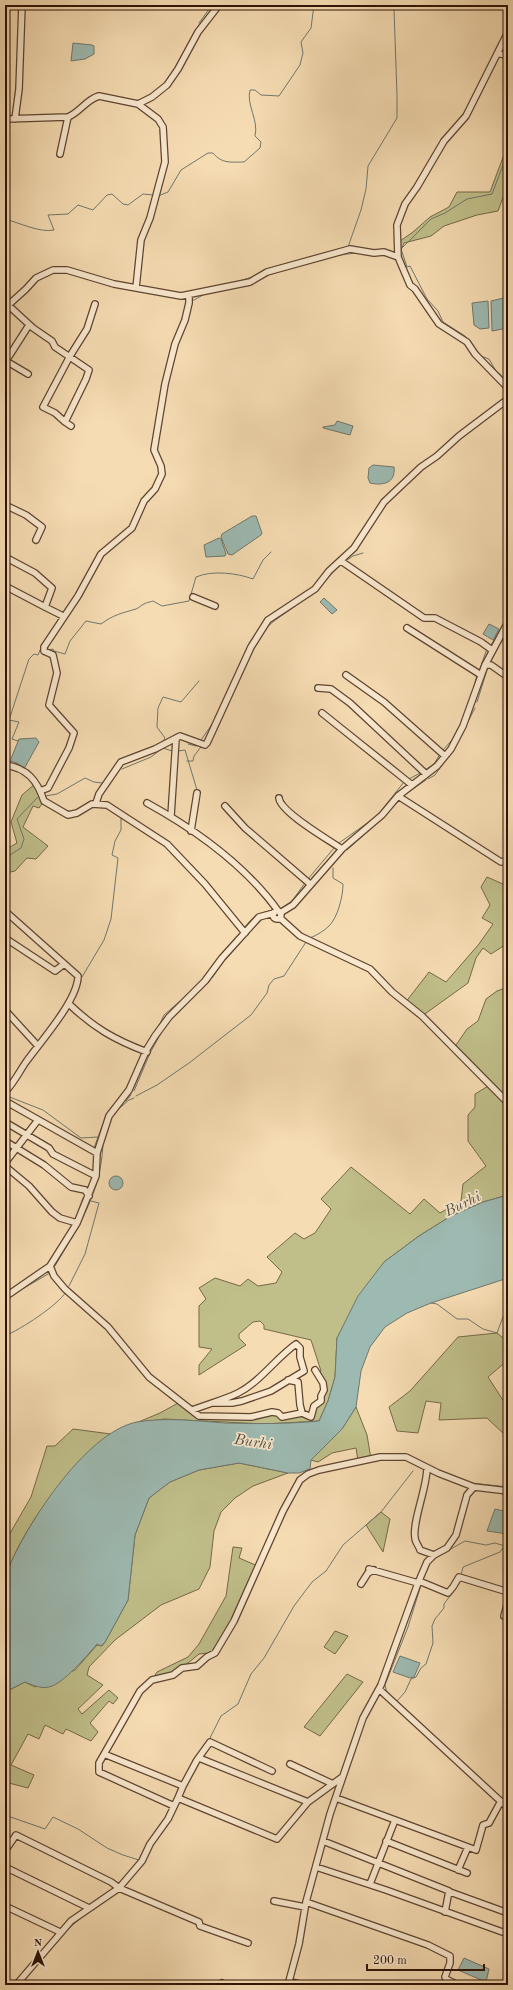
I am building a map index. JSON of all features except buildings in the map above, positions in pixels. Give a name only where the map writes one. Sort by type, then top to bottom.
[{"type":"street","points":[[15,119],[19,89],[22,5]]},
{"type":"street","points":[[138,104],[152,97],[167,85],[178,69],[198,32],[219,5]]},
{"type":"street","points":[[508,32],[466,116],[444,141],[417,187],[405,204],[396,225],[398,257],[410,285],[415,289],[440,324],[467,342],[475,354],[508,388]]},
{"type":"street","points":[[498,53],[508,56]]},
{"type":"street","points":[[5,119],[68,117],[74,114],[94,97],[99,96],[138,104],[158,119],[163,127],[165,162],[150,218],[141,240],[136,288]]},
{"type":"street","points":[[60,154],[68,117]]},
{"type":"street","points":[[65,422],[89,370],[55,347],[52,341],[7,307],[36,278],[53,270],[68,270],[114,284],[181,296],[250,282],[267,272],[350,249],[374,253],[384,252],[398,257]]},
{"type":"street","points":[[40,790],[48,788],[74,736],[74,732],[49,705],[57,667],[53,655],[43,649],[78,596],[101,554],[132,528],[144,501],[155,489],[162,474],[154,450],[165,384],[175,344],[185,320],[189,303],[189,295]]},
{"type":"street","points":[[71,426],[55,413],[42,407],[70,356],[87,329],[95,304]]},
{"type":"street","points":[[28,374],[6,361],[29,325]]},
{"type":"street","points":[[96,803],[99,794],[121,762],[155,749],[176,738],[184,736],[205,745],[251,646],[263,627],[273,616],[315,589],[329,570],[354,548],[384,502],[421,467],[508,399]]},
{"type":"street","points":[[5,505],[26,514],[42,527],[36,540]]},
{"type":"street","points":[[5,557],[34,573],[52,588],[45,607]]},
{"type":"street","points":[[341,560],[424,618],[435,618],[481,642],[492,650]]},
{"type":"street","points":[[5,586],[64,616]]},
{"type":"street","points":[[193,597],[215,606]]},
{"type":"street","points":[[5,1297],[50,1266],[77,1223],[96,1176],[97,1153],[109,1116],[130,1090],[155,1036],[169,1017],[205,981],[222,958],[260,917],[278,914],[293,905],[342,849],[382,815],[398,796],[437,766],[463,726],[485,664],[508,622]]},
{"type":"street","points":[[407,628],[481,675]]},
{"type":"street","points":[[485,664],[491,666],[508,677]]},
{"type":"street","points":[[346,675],[384,702],[444,756]]},
{"type":"street","points":[[318,688],[331,689],[350,703],[426,774]]},
{"type":"street","points":[[322,713],[412,785]]},
{"type":"street","points":[[171,816],[176,738]]},
{"type":"street","points":[[5,765],[16,766],[29,774],[40,790],[44,801],[68,815],[96,803],[107,805],[167,844],[205,884],[245,933]]},
{"type":"street","points":[[191,831],[196,793]]},
{"type":"street","points":[[398,796],[501,862],[508,860]]},
{"type":"street","points":[[279,798],[290,813],[342,849]]},
{"type":"street","points":[[147,803],[171,816],[244,873],[278,914],[300,936],[370,969],[392,992],[422,1016],[508,1103]]},
{"type":"street","points":[[225,806],[245,828],[310,884]]},
{"type":"street","points":[[5,911],[78,976],[78,985],[69,1004],[25,1063],[13,1084],[5,1092]]},
{"type":"street","points":[[5,938],[55,971],[64,964]]},
{"type":"street","points":[[69,1004],[102,1031],[116,1039],[147,1052]]},
{"type":"street","points":[[5,1010],[38,1046]]},
{"type":"street","points":[[5,1101],[97,1153]]},
{"type":"street","points":[[38,1120],[5,1164],[29,1186],[52,1212],[60,1218],[77,1223]]},
{"type":"street","points":[[5,1122],[49,1148],[52,1154],[96,1176]]},
{"type":"street","points":[[5,1141],[44,1165],[71,1187],[85,1190],[89,1196]]},
{"type":"street","points":[[50,1266],[54,1276],[65,1289],[108,1327],[149,1377],[199,1416],[251,1417],[272,1412],[278,1413],[282,1416],[302,1413],[311,1417],[314,1406],[321,1400],[324,1390],[323,1383],[315,1370]]},
{"type":"street","points":[[192,1410],[239,1392],[296,1344],[300,1348],[300,1357],[304,1371],[271,1391],[242,1401],[232,1403],[212,1403]]},
{"type":"street","points":[[288,1380],[298,1382],[302,1413]]},
{"type":"street","points":[[174,1806],[99,1772],[98,1763],[140,1691],[152,1680],[173,1675],[182,1668],[197,1666],[207,1657],[215,1653],[234,1621],[283,1511],[300,1480],[308,1474],[319,1470],[380,1457],[406,1457],[427,1468],[474,1487],[508,1491]]},
{"type":"street","points":[[427,1468],[427,1478],[417,1521],[415,1538],[420,1550],[434,1555]]},
{"type":"street","points":[[303,1985],[289,1983],[299,1944],[306,1905],[342,1777],[363,1718],[380,1689],[418,1582],[427,1562],[434,1555],[447,1548],[456,1536],[467,1495],[474,1487]]},
{"type":"street","points":[[360,1584],[371,1569],[418,1582],[448,1593],[459,1577],[508,1592]]},
{"type":"street","points":[[508,1601],[504,1613],[504,1616],[508,1616]]},
{"type":"street","points":[[380,1689],[508,1808]]},
{"type":"street","points":[[16,1985],[60,1932],[89,1908],[119,1888],[142,1861],[150,1844],[168,1819],[183,1786],[210,1742],[272,1771]]},
{"type":"street","points":[[104,1754],[183,1786]]},
{"type":"street","points":[[199,1758],[308,1802]]},
{"type":"street","points":[[290,1764],[333,1784]]},
{"type":"street","points":[[178,1798],[277,1839],[308,1802],[342,1777]]},
{"type":"street","points":[[336,1798],[476,1850],[483,1825],[489,1823],[501,1801]]},
{"type":"street","points":[[370,1884],[395,1820]]},
{"type":"street","points":[[5,1851],[9,1843],[16,1835],[111,1882],[119,1888],[199,1922],[200,1926],[248,1943]]},
{"type":"street","points":[[323,1841],[450,1892],[508,1913]]},
{"type":"street","points":[[386,1841],[467,1873]]},
{"type":"street","points":[[458,1870],[468,1847]]},
{"type":"street","points":[[5,1867],[89,1908]]},
{"type":"street","points":[[316,1867],[370,1884],[508,1934]]},
{"type":"street","points":[[445,1912],[450,1892]]},
{"type":"street","points":[[274,1901],[306,1905],[428,1945],[447,1953],[450,1956],[450,1963],[445,1977],[458,1985]]},
{"type":"street","points":[[5,1906],[60,1932]]},
{"type":"shaded area","points":[[508,144],[508,184],[498,211],[477,215],[444,226],[431,236],[404,243],[398,257],[400,241],[430,217],[449,207],[457,192],[490,192]]},
{"type":"shaded area","points":[[36,783],[44,801],[39,808],[33,806],[23,827],[48,846],[36,859],[27,858],[15,871],[5,873],[5,850],[17,843],[11,822],[22,795]]},
{"type":"shaded area","points":[[487,877],[503,884],[508,877],[508,943],[491,954],[483,948],[476,958],[468,983],[422,1016],[405,1003],[429,972],[446,982],[479,944],[493,924],[482,918],[490,905],[481,887]]},
{"type":"shaded area","points":[[508,987],[508,1195],[483,1202],[451,1216],[419,1236],[384,1262],[337,1338],[335,1377],[328,1401],[319,1421],[264,1424],[164,1419],[136,1423],[160,1413],[180,1402],[199,1416],[238,1416],[272,1412],[282,1417],[298,1415],[311,1417],[324,1390],[317,1373],[321,1371],[311,1340],[264,1329],[264,1325],[260,1321],[253,1322],[239,1334],[239,1338],[246,1345],[199,1375],[199,1365],[212,1349],[199,1347],[199,1306],[206,1299],[199,1288],[215,1278],[240,1286],[248,1279],[258,1286],[276,1283],[282,1272],[267,1257],[295,1233],[304,1239],[315,1233],[331,1209],[321,1199],[351,1167],[410,1214],[424,1199],[440,1213],[461,1201],[463,1184],[486,1166],[468,1141],[468,1115],[475,1107],[475,1094],[490,1085],[454,1048],[467,1029],[478,1021],[486,999],[497,991]]},
{"type":"shaded area","points":[[497,1333],[508,1342],[508,1360],[488,1377],[508,1408],[508,1433],[505,1435],[487,1418],[439,1420],[441,1403],[426,1401],[418,1433],[397,1431],[389,1407],[410,1391],[458,1337]]},
{"type":"shaded area","points":[[356,1407],[367,1435],[371,1459],[358,1461],[356,1448],[332,1453],[318,1462],[311,1460],[342,1429]]},
{"type":"shaded area","points":[[73,1429],[111,1434],[78,1465],[49,1499],[24,1536],[5,1577],[5,1542],[31,1497],[47,1446],[55,1446]]},
{"type":"shaded area","points":[[239,1463],[288,1473],[253,1486],[235,1498],[221,1512],[214,1531],[210,1567],[199,1589],[161,1605],[115,1640],[89,1667],[87,1675],[103,1685],[78,1709],[82,1714],[109,1690],[118,1698],[113,1704],[109,1701],[90,1723],[98,1732],[91,1741],[66,1729],[63,1734],[45,1725],[39,1739],[28,1734],[11,1765],[34,1775],[28,1788],[5,1782],[5,1692],[25,1682],[35,1687],[75,1670],[97,1645],[102,1646],[105,1642],[128,1600],[135,1535],[149,1498],[170,1482],[199,1470]]},
{"type":"shaded area","points":[[381,1512],[390,1519],[383,1552],[366,1525]]},
{"type":"shaded area","points":[[233,1547],[242,1548],[239,1558],[260,1567],[215,1653],[207,1657],[208,1653],[199,1654],[173,1675],[152,1680],[157,1672],[188,1657],[199,1644],[226,1596]]},
{"type":"shaded area","points":[[335,1631],[348,1636],[335,1654],[324,1647]]},
{"type":"shaded area","points":[[347,1674],[363,1682],[320,1736],[304,1727]]},
{"type":"water","points":[[73,43],[94,46],[94,54],[85,59],[71,61]]},
{"type":"water","points":[[508,297],[508,328],[492,331],[491,301]]},
{"type":"water","points":[[488,301],[489,328],[480,329],[474,325],[472,303]]},
{"type":"water","points":[[337,421],[353,426],[350,435],[323,428],[335,425]]},
{"type":"water","points":[[373,465],[394,467],[393,477],[391,480],[380,484],[370,483],[368,478],[369,468]]},
{"type":"water","points":[[252,516],[256,516],[262,533],[261,535],[232,555],[228,554],[221,537],[222,534]]},
{"type":"water","points":[[219,538],[221,539],[226,554],[225,556],[206,557],[204,545]]},
{"type":"water","points":[[324,598],[337,610],[332,614],[320,602]]},
{"type":"water","points":[[489,624],[499,629],[493,640],[483,634]]},
{"type":"water","points":[[36,738],[39,742],[24,769],[17,763],[10,761],[19,739]]},
{"type":"water","points":[[116,1176],[121,1178],[123,1183],[121,1188],[116,1190],[111,1188],[109,1183],[111,1178]]},
{"type":"water","name":"Burhi","points":[[508,1195],[508,1278],[431,1303],[407,1313],[385,1327],[370,1347],[361,1371],[356,1407],[342,1429],[311,1460],[310,1469],[299,1473],[288,1473],[239,1463],[199,1470],[170,1482],[149,1498],[135,1535],[128,1600],[105,1642],[101,1646],[97,1644],[68,1675],[55,1685],[43,1687],[25,1682],[5,1692],[5,1577],[25,1534],[58,1486],[77,1463],[97,1444],[117,1430],[137,1422],[192,1420],[260,1424],[319,1421],[328,1401],[335,1377],[337,1338],[358,1296],[384,1262],[419,1236],[451,1216],[483,1202]]},
{"type":"water","points":[[495,1509],[508,1512],[508,1534],[487,1531]]},
{"type":"water","points":[[400,1656],[420,1663],[414,1677],[410,1678],[393,1672]]},
{"type":"water","points":[[464,1958],[489,1969],[486,1982],[458,1970]]},
{"type":"waterway","points":[[199,23],[212,5]]},
{"type":"waterway","points":[[158,196],[168,192],[181,170],[208,153],[213,153],[216,157],[223,161],[244,162],[260,148],[261,142],[255,136],[256,130],[249,96],[250,90],[255,90],[261,95],[279,96],[300,65],[303,53],[301,42],[311,28],[314,5]]},
{"type":"waterway","points":[[348,247],[361,210],[366,189],[368,166],[397,118],[394,9]]},
{"type":"waterway","points":[[496,371],[489,359],[481,356],[465,336],[443,322],[438,311],[427,299],[410,266],[407,267],[401,249],[431,219],[445,213],[467,199],[492,194],[508,152]]},
{"type":"waterway","points":[[5,219],[36,229],[48,231],[54,230],[48,215],[68,214],[78,205],[93,210],[107,195],[112,194],[123,204],[128,205],[143,194],[153,195]]},
{"type":"waterway","points":[[340,255],[356,253]]},
{"type":"waterway","points":[[234,283],[252,277],[266,269],[318,255]]},
{"type":"waterway","points":[[379,255],[388,256]]},
{"type":"waterway","points":[[260,279],[292,268]]},
{"type":"waterway","points":[[208,293],[250,285]]},
{"type":"waterway","points":[[192,301],[205,294]]},
{"type":"waterway","points":[[499,373],[508,384]]},
{"type":"waterway","points":[[345,552],[350,548]]},
{"type":"waterway","points":[[49,650],[53,649],[54,651],[65,654],[70,641],[86,621],[101,624],[114,616],[136,609],[145,603],[153,601],[162,606],[189,601],[196,577],[224,573],[240,575],[253,579],[263,560],[271,552]]},
{"type":"waterway","points":[[346,561],[353,556],[363,553]]},
{"type":"waterway","points":[[321,585],[340,565]]},
{"type":"waterway","points":[[265,629],[314,593]]},
{"type":"waterway","points":[[63,612],[67,607]]},
{"type":"waterway","points":[[273,613],[279,609]]},
{"type":"waterway","points":[[503,626],[508,614]]},
{"type":"waterway","points":[[493,656],[508,629]]},
{"type":"waterway","points":[[491,645],[499,632]]},
{"type":"waterway","points":[[245,667],[258,640]]},
{"type":"waterway","points":[[18,741],[12,739],[19,722],[9,720],[29,659],[34,654],[38,655],[41,648]]},
{"type":"waterway","points":[[479,671],[487,649]]},
{"type":"waterway","points":[[477,702],[488,667]]},
{"type":"waterway","points":[[473,690],[477,675]]},
{"type":"waterway","points":[[163,741],[165,738],[157,727],[158,708],[163,697],[181,702],[199,681]]},
{"type":"waterway","points":[[456,745],[475,708]]},
{"type":"waterway","points":[[442,751],[452,740],[462,721]]},
{"type":"waterway","points":[[201,740],[213,723]]},
{"type":"waterway","points":[[188,744],[198,745]]},
{"type":"waterway","points":[[187,761],[193,761],[194,756],[201,747]]},
{"type":"waterway","points":[[122,769],[151,757],[163,748],[172,751]]},
{"type":"waterway","points":[[138,752],[149,749]]},
{"type":"waterway","points":[[178,751],[185,750],[197,790]]},
{"type":"waterway","points":[[425,770],[434,764],[440,754]]},
{"type":"waterway","points":[[428,779],[435,775],[450,754]]},
{"type":"waterway","points":[[409,779],[422,772]]},
{"type":"waterway","points":[[45,796],[57,794],[85,778],[94,782],[102,783],[105,781]]},
{"type":"waterway","points":[[403,796],[426,780]]},
{"type":"waterway","points":[[376,817],[404,782]]},
{"type":"waterway","points":[[5,858],[21,848],[24,839],[17,819],[38,797]]},
{"type":"waterway","points":[[377,823],[400,800]]},
{"type":"waterway","points":[[82,977],[104,940],[111,919],[118,858],[112,855],[115,841],[121,830],[121,817]]},
{"type":"waterway","points":[[339,843],[373,819]]},
{"type":"waterway","points":[[347,850],[375,825]]},
{"type":"waterway","points":[[308,879],[334,848]]},
{"type":"waterway","points":[[310,938],[325,930],[329,926],[335,917],[339,906],[343,884],[333,878],[333,868]]},
{"type":"waterway","points":[[280,909],[292,901],[305,883]]},
{"type":"waterway","points":[[245,927],[257,915],[274,910]]},
{"type":"waterway","points":[[226,959],[264,918]]},
{"type":"waterway","points":[[136,1096],[157,1085],[189,1063],[251,1015],[267,993],[269,985],[274,979],[284,976],[306,942]]},
{"type":"waterway","points":[[212,978],[224,961]]},
{"type":"waterway","points":[[199,991],[210,981]]},
{"type":"waterway","points":[[157,1030],[164,1015],[196,987]]},
{"type":"waterway","points":[[51,1025],[66,1003]]},
{"type":"waterway","points":[[134,1091],[150,1053],[164,1028]]},
{"type":"waterway","points":[[126,1101],[131,1095]]},
{"type":"waterway","points":[[5,1098],[7,1096],[43,1110],[81,1138],[98,1137]]},
{"type":"waterway","points":[[115,1112],[129,1100],[134,1098]]},
{"type":"waterway","points":[[94,1148],[107,1113],[113,1105]]},
{"type":"waterway","points":[[55,1266],[80,1222],[93,1193],[98,1178],[103,1144]]},
{"type":"waterway","points":[[76,1218],[83,1198]]},
{"type":"waterway","points":[[69,1286],[85,1254],[99,1203],[91,1201]]},
{"type":"waterway","points":[[17,1292],[50,1273]]},
{"type":"waterway","points":[[5,1293],[15,1287]]},
{"type":"waterway","points":[[5,1336],[38,1317],[55,1304],[66,1292]]},
{"type":"waterway","points":[[431,1303],[437,1304],[457,1319],[468,1319],[483,1329],[497,1333],[508,1303]]},
{"type":"waterway","points":[[419,1460],[426,1464]]},
{"type":"waterway","points":[[209,1740],[221,1716],[238,1704],[251,1674],[264,1658],[294,1606],[312,1582],[326,1571],[343,1545],[381,1512],[413,1471]]},
{"type":"waterway","points":[[471,1483],[508,1487]]},
{"type":"waterway","points":[[449,1550],[465,1541],[486,1545],[495,1543],[508,1547]]},
{"type":"waterway","points":[[461,1576],[463,1567],[500,1552],[505,1545]]},
{"type":"waterway","points":[[427,1567],[433,1560]]},
{"type":"waterway","points":[[387,1693],[385,1685],[408,1627],[421,1585]]},
{"type":"waterway","points":[[395,1700],[397,1701],[405,1692],[411,1679],[416,1677],[421,1668],[426,1664],[433,1643],[432,1626],[435,1619],[444,1608],[444,1604],[456,1588]]},
{"type":"waterway","points":[[5,1815],[45,1829],[53,1817],[78,1829],[107,1848],[139,1860]]},
{"type":"waterway","points":[[159,1826],[165,1818]]},
{"type":"waterway","points":[[153,1844],[167,1825]]},
{"type":"waterway","points":[[139,1860],[145,1848]]},
{"type":"waterway","points":[[123,1888],[132,1877]]},
{"type":"waterway","points":[[68,1929],[81,1918]]},
{"type":"waterway","points":[[23,1972],[56,1934]]},
{"type":"waterway","points":[[20,1985],[36,1966]]}]
